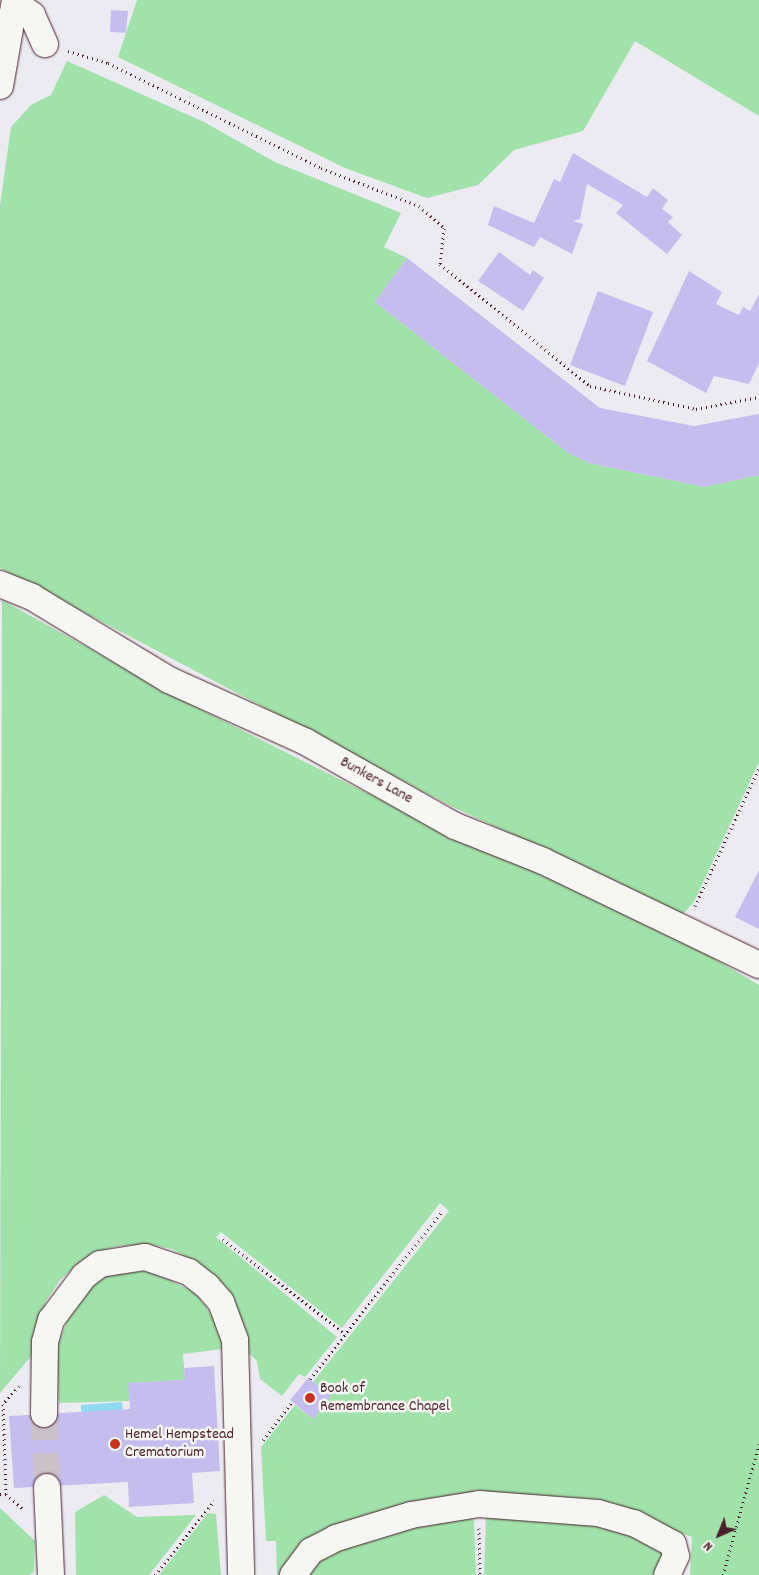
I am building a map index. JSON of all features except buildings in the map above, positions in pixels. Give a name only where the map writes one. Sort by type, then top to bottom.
[{"type":"street","points":[[0,86],[15,1],[32,15],[45,44]]},
{"type":"street","name":"Bunkers Lane","points":[[0,584],[32,597],[169,680],[306,742],[455,826],[685,927],[759,965]]},
{"type":"street","points":[[44,1414],[45,1355],[58,1305],[71,1287],[100,1264],[145,1257],[189,1272],[220,1302],[235,1340],[241,1575]]},
{"type":"street","points":[[47,1487],[51,1575]]},
{"type":"street","points":[[293,1575],[311,1551],[336,1538],[411,1515],[479,1504],[598,1513],[634,1523],[673,1544],[676,1556],[667,1575]]},
{"type":"path","points":[[45,44],[108,63],[321,168],[419,206],[444,228],[440,264],[590,386],[696,409],[759,397]]},
{"type":"path","points":[[685,927],[759,768]]},
{"type":"path","points":[[310,1379],[442,1211]]},
{"type":"path","points":[[223,1239],[345,1334]]},
{"type":"path","points":[[6,1494],[3,1404],[45,1355]]},
{"type":"path","points":[[155,1575],[292,1402]]},
{"type":"path","points":[[723,1575],[759,1444]]},
{"type":"path","points":[[0,1494],[6,1494],[49,1533]]},
{"type":"path","points":[[479,1504],[480,1575]]},
{"type":"green space","points":[[137,0],[759,0],[759,116],[635,41],[583,131],[514,150],[478,185],[427,198],[345,168],[118,57]]},
{"type":"green space","points":[[67,61],[204,122],[275,162],[401,213],[384,247],[407,258],[375,302],[567,452],[589,463],[705,487],[759,475],[759,762],[694,902],[683,914],[451,806],[0,568],[0,206],[11,127],[31,105],[51,95]]},
{"type":"green space","points":[[2,600],[184,701],[365,792],[668,931],[759,985],[759,1575],[690,1575],[692,1537],[600,1505],[414,1506],[286,1575],[277,1575],[276,1541],[266,1541],[261,1447],[295,1405],[313,1419],[330,1396],[313,1382],[449,1211],[440,1203],[342,1328],[221,1232],[216,1237],[337,1337],[305,1377],[299,1374],[282,1396],[260,1379],[257,1361],[246,1351],[195,1262],[172,1249],[147,1244],[113,1247],[84,1259],[60,1280],[45,1303],[33,1354],[0,1393]]},
{"type":"green space","points":[[124,1270],[151,1271],[196,1293],[220,1327],[222,1349],[183,1354],[185,1380],[129,1383],[129,1401],[59,1403],[56,1350],[73,1306],[99,1280]]},
{"type":"green space","points":[[104,1495],[137,1517],[196,1515],[149,1575],[76,1575],[75,1512]]},
{"type":"green space","points":[[0,1508],[35,1541],[34,1572],[29,1575],[0,1575]]},
{"type":"green space","points":[[208,1513],[216,1514],[221,1575],[159,1575]]},
{"type":"green space","points":[[468,1513],[474,1521],[476,1575],[300,1575],[329,1549]]},
{"type":"green space","points":[[486,1513],[613,1526],[659,1545],[663,1557],[659,1575],[484,1575]]},
{"type":"water","points":[[122,1402],[124,1421],[82,1423],[81,1405]]},
{"type":"tunnel","points":[[44,1414],[47,1487]]},
{"type":"place","name":"Book of Remembrance Chapel","points":[[310,1398]]},
{"type":"place","name":"Hemel Hempstead Crematorium","points":[[115,1444]]}]
